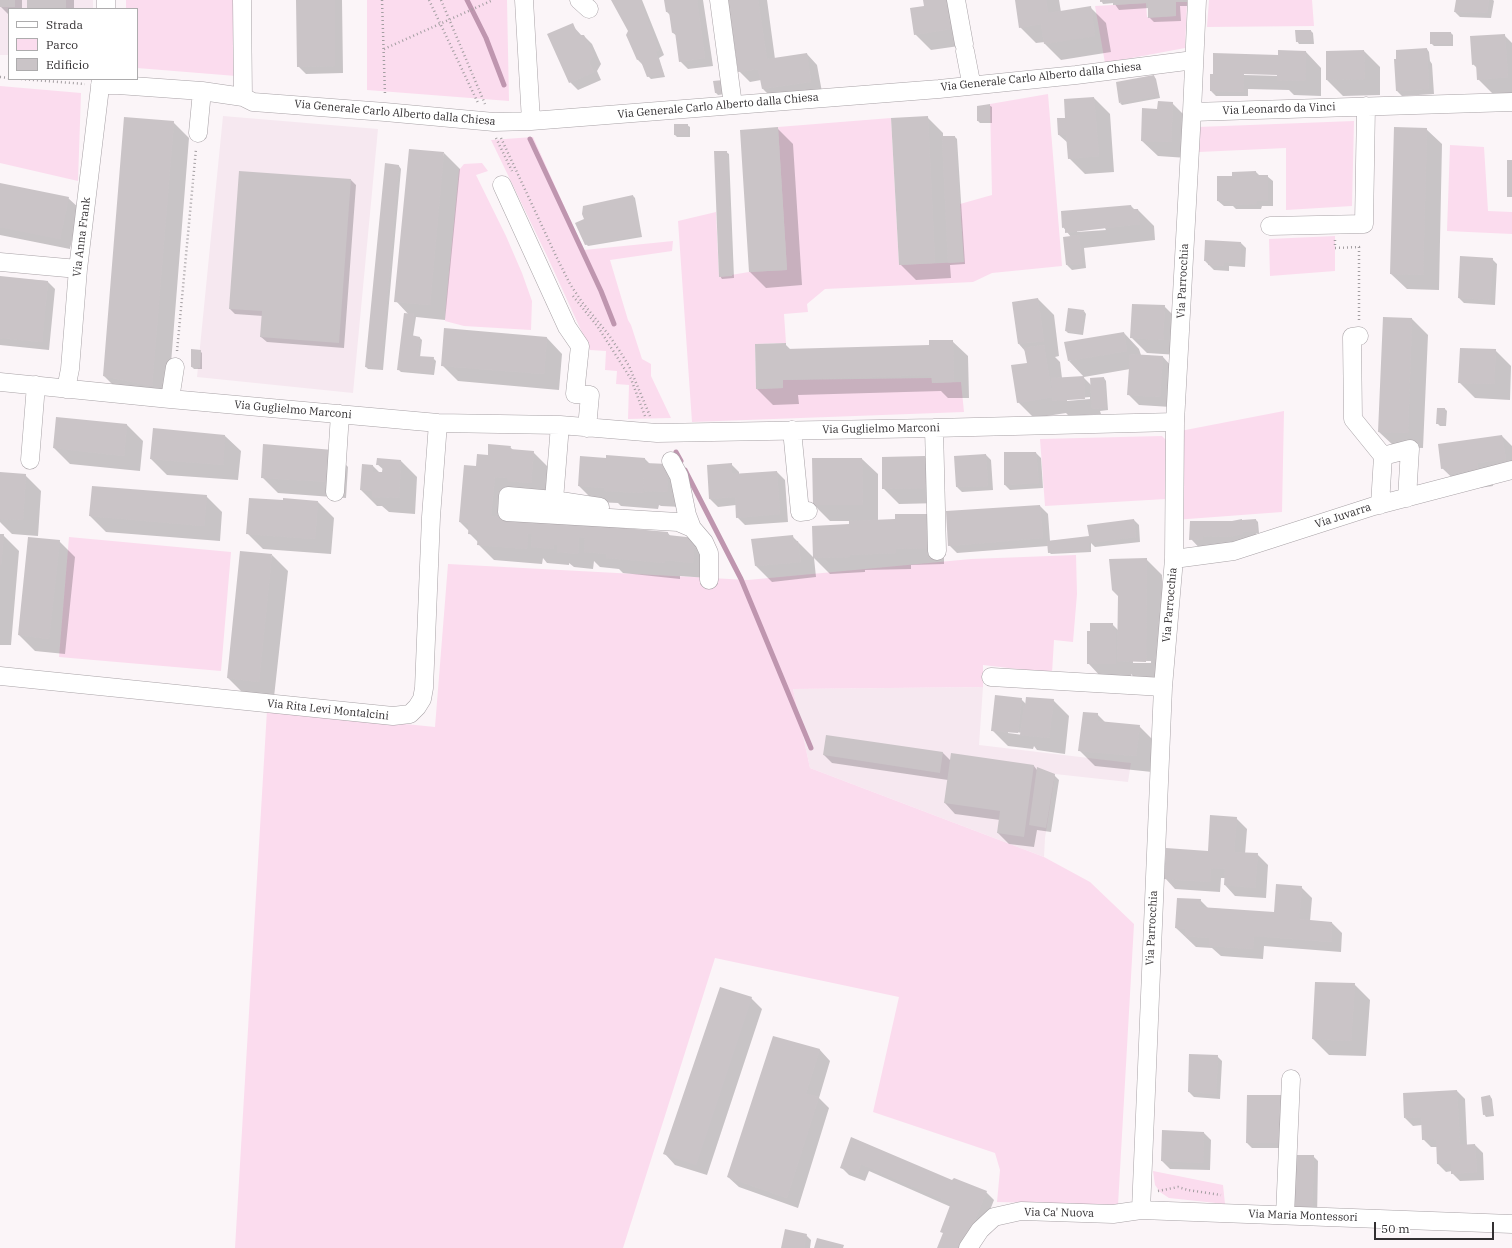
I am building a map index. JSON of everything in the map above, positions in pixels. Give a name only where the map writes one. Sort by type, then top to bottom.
[{"type":"street","points":[[242,0],[243,97]]},
{"type":"street","points":[[719,0],[733,105]]},
{"type":"street","points":[[956,0],[971,82],[974,85]]},
{"type":"street","name":"Via Parrocchia","points":[[1141,1210],[1163,688],[1174,558],[1175,422],[1197,0]]},
{"type":"street","points":[[529,2],[531,121]]},
{"type":"street","name":"Via Generale Carlo Alberto dalla Chiesa","points":[[100,82],[118,85],[202,91],[243,97],[253,102],[491,121],[531,121],[974,85],[1076,75],[1194,60]]},
{"type":"street","name":"Via Anna Frank","points":[[66,388],[70,369],[78,269],[100,82]]},
{"type":"street","points":[[198,132],[202,91]]},
{"type":"street","name":"Via Leonardo da Vinci","points":[[1192,112],[1512,102]]},
{"type":"street","points":[[1270,226],[1364,224],[1366,106]]},
{"type":"street","points":[[508,181],[567,327],[580,346],[575,394],[590,395],[587,428]]},
{"type":"street","points":[[0,262],[78,269]]},
{"type":"street","points":[[1359,336],[1352,337],[1353,419],[1383,456],[1380,505]]},
{"type":"street","points":[[170,399],[176,367]]},
{"type":"street","name":"Via Guglielmo Marconi","points":[[0,382],[66,388],[94,397],[170,399],[206,407],[340,414],[438,423],[560,426],[654,433],[1175,422]]},
{"type":"street","points":[[30,460],[36,385]]},
{"type":"street","points":[[335,492],[340,414]]},
{"type":"street","name":"Via Rita Levi Montalcini","points":[[0,676],[393,716],[410,714],[422,699],[424,688],[431,518],[438,423]]},
{"type":"street","points":[[560,426],[553,507],[603,507],[603,517],[678,522],[692,528]]},
{"type":"street","points":[[934,428],[937,550]]},
{"type":"street","points":[[792,430],[800,512],[808,511]]},
{"type":"street","points":[[1383,456],[1410,449],[1407,498]]},
{"type":"street","points":[[671,461],[679,476],[687,515],[692,528],[704,542],[709,553],[709,580]]},
{"type":"street","name":"Via Juvarra","points":[[1174,558],[1234,551],[1380,505],[1512,470]]},
{"type":"street","points":[[991,678],[1163,688]]},
{"type":"street","points":[[1286,1215],[1291,1079]]},
{"type":"street","name":"Via Maria Montessori","points":[[1141,1210],[1512,1224]]},
{"type":"street","name":"Via Ca' Nuova","points":[[968,1248],[980,1230],[994,1217],[1021,1211],[1113,1214],[1141,1210]]},
{"type":"path","points":[[382,0],[385,112]]},
{"type":"path","points":[[428,0],[491,121],[570,284],[582,302],[608,334],[629,366],[654,433]]},
{"type":"path","points":[[441,0],[491,121],[508,181]]},
{"type":"path","points":[[384,49],[493,0]]},
{"type":"path","points":[[48,80],[100,82]]},
{"type":"path","points":[[176,367],[198,132]]},
{"type":"path","points":[[542,235],[560,274]]},
{"type":"path","points":[[1359,247],[1359,336]]},
{"type":"path","points":[[571,294],[598,327],[632,379],[654,433]]},
{"type":"path","points":[[1158,1190],[1178,1187],[1225,1196]]},
{"type":"shaded area","points":[[0,0],[93,0],[93,8],[8,8],[8,55],[0,55]]},
{"type":"shaded area","points":[[223,116],[378,129],[353,393],[197,377]]},
{"type":"shaded area","points":[[983,687],[979,745],[1131,763],[1128,782],[1055,774],[1045,838],[1044,857],[810,768],[793,689]]},
{"type":"green space","points":[[126,0],[233,0],[236,76],[138,68],[138,8],[126,8]]},
{"type":"green space","points":[[367,0],[507,0],[509,101],[367,90]]},
{"type":"green space","points":[[1209,0],[1312,0],[1314,26],[1207,27]]},
{"type":"green space","points":[[1176,2],[1187,2],[1185,48],[1105,63],[1095,6],[1146,3],[1147,17],[1176,16]]},
{"type":"green space","points":[[0,86],[81,93],[78,181],[0,163]]},
{"type":"green space","points":[[1048,94],[1062,266],[992,273],[973,282],[825,289],[807,304],[808,312],[784,314],[786,343],[755,344],[756,389],[783,388],[783,380],[932,378],[932,383],[961,382],[964,412],[692,422],[678,221],[716,212],[719,277],[749,272],[787,270],[778,127],[891,118],[899,265],[963,262],[960,204],[992,195],[990,104]]},
{"type":"green space","points":[[1354,121],[1352,206],[1286,210],[1286,148],[1199,152],[1198,127]]},
{"type":"green space","points":[[533,137],[584,250],[673,241],[672,251],[610,260],[628,320],[642,359],[651,364],[651,376],[671,418],[628,419],[629,385],[616,384],[617,371],[605,370],[606,351],[590,350],[548,258],[491,140]]},
{"type":"green space","points":[[1450,145],[1484,147],[1488,211],[1512,212],[1512,234],[1447,231]]},
{"type":"green space","points":[[482,163],[488,171],[476,175],[506,236],[532,301],[531,330],[464,326],[445,321],[459,170],[464,164]]},
{"type":"green space","points":[[1335,236],[1335,271],[1270,276],[1269,239]]},
{"type":"green space","points":[[1284,411],[1282,512],[1174,520],[1175,432]]},
{"type":"green space","points":[[1162,436],[1168,442],[1166,499],[1045,506],[1040,439]]},
{"type":"green space","points":[[69,537],[231,552],[221,671],[59,657]]},
{"type":"green space","points":[[1076,555],[1077,594],[1073,642],[1054,640],[1052,673],[983,665],[983,687],[793,689],[810,768],[1044,857],[1090,882],[1134,924],[1118,1205],[997,1202],[1000,1170],[995,1153],[873,1112],[899,997],[715,958],[623,1248],[235,1248],[267,710],[435,727],[448,564],[748,580],[971,559]]},
{"type":"green space","points":[[1153,1171],[1223,1185],[1225,1204],[1169,1198],[1160,1192],[1155,1185]]},
{"type":"building","points":[[0,0],[15,0],[15,7],[0,7]]},
{"type":"building","points":[[27,0],[66,0],[66,8],[27,8]]},
{"type":"building","points":[[296,0],[335,0],[335,66],[297,67]]},
{"type":"building","points":[[611,0],[640,0],[659,50],[656,52],[664,75],[647,77],[640,59],[637,60],[626,35],[628,31]]},
{"type":"building","points":[[664,0],[697,0],[705,58],[679,62],[675,32],[672,33],[669,12],[666,12]]},
{"type":"building","points":[[728,0],[758,0],[767,59],[807,53],[811,82],[762,89],[758,69],[738,72]]},
{"type":"building","points":[[923,0],[947,0],[951,29],[914,35],[910,8],[924,6]]},
{"type":"building","points":[[1015,0],[1046,0],[1048,13],[1091,6],[1095,36],[1044,44],[1041,24],[1019,28]]},
{"type":"building","points":[[1100,0],[1183,0],[1183,2],[1176,2],[1176,16],[1148,18],[1148,3],[1113,5],[1113,1],[1100,2]]},
{"type":"building","points":[[1456,0],[1489,0],[1487,13],[1454,12]]},
{"type":"building","points":[[573,23],[578,35],[584,35],[594,56],[589,62],[594,72],[569,83],[547,34]]},
{"type":"building","points":[[1295,30],[1311,30],[1312,42],[1296,42]]},
{"type":"building","points":[[1430,32],[1451,32],[1451,44],[1430,44]]},
{"type":"building","points":[[1505,34],[1508,77],[1477,80],[1476,64],[1472,65],[1470,36]]},
{"type":"building","points":[[1427,48],[1429,89],[1396,91],[1394,59],[1396,59],[1396,50]]},
{"type":"building","points":[[1278,50],[1306,51],[1305,81],[1277,80],[1277,75],[1244,74],[1243,92],[1210,91],[1210,74],[1213,74],[1213,53],[1278,55]]},
{"type":"building","points":[[1364,50],[1365,79],[1326,80],[1326,51]]},
{"type":"building","points":[[1154,75],[1158,96],[1119,103],[1116,82]]},
{"type":"building","points":[[723,80],[724,93],[715,93],[713,81]]},
{"type":"building","points":[[1094,97],[1099,156],[1068,159],[1066,135],[1058,135],[1057,118],[1065,118],[1064,99]]},
{"type":"building","points":[[1158,101],[1173,102],[1171,142],[1141,141],[1142,108],[1157,109]]},
{"type":"building","points":[[990,104],[990,121],[977,121],[977,106]]},
{"type":"building","points":[[928,116],[935,263],[899,265],[891,118]]},
{"type":"building","points":[[124,117],[174,121],[152,386],[103,376]]},
{"type":"building","points":[[674,124],[688,124],[688,135],[674,135]]},
{"type":"building","points":[[778,127],[787,270],[749,272],[740,130]]},
{"type":"building","points":[[1394,127],[1427,128],[1423,275],[1390,274]]},
{"type":"building","points":[[942,136],[955,136],[964,262],[948,263]]},
{"type":"building","points":[[409,149],[444,152],[430,305],[394,302]]},
{"type":"building","points":[[714,151],[727,151],[732,276],[719,277]]},
{"type":"building","points":[[1507,160],[1512,160],[1512,197],[1507,197]]},
{"type":"building","points":[[385,163],[399,165],[381,369],[365,367]]},
{"type":"building","points":[[239,171],[351,179],[339,343],[260,337],[262,311],[229,309]]},
{"type":"building","points":[[1256,171],[1256,175],[1268,175],[1268,201],[1257,201],[1256,204],[1230,205],[1230,201],[1217,201],[1217,176],[1232,176],[1232,172]]},
{"type":"building","points":[[0,183],[69,197],[60,239],[0,227]]},
{"type":"building","points":[[633,195],[640,235],[585,245],[575,223],[584,219],[582,214],[583,206]]},
{"type":"building","points":[[1131,205],[1132,209],[1138,209],[1140,224],[1065,233],[1065,227],[1062,228],[1061,211]]},
{"type":"building","points":[[1079,235],[1082,264],[1066,265],[1063,237]]},
{"type":"building","points":[[1205,240],[1241,242],[1240,263],[1224,262],[1224,266],[1208,265],[1208,261],[1204,261]]},
{"type":"building","points":[[1460,256],[1493,258],[1490,300],[1458,298]]},
{"type":"building","points":[[0,276],[48,281],[42,342],[0,338]]},
{"type":"building","points":[[1038,298],[1044,341],[1018,344],[1012,302]]},
{"type":"building","points":[[1132,304],[1165,305],[1163,340],[1130,338]]},
{"type":"building","points":[[1068,308],[1084,310],[1081,333],[1065,331]]},
{"type":"building","points":[[404,313],[414,314],[411,335],[420,337],[418,356],[434,357],[432,373],[397,370]]},
{"type":"building","points":[[1383,317],[1412,318],[1408,433],[1378,432]]},
{"type":"building","points":[[444,328],[547,337],[544,374],[441,366]]},
{"type":"building","points":[[1124,332],[1127,351],[1068,361],[1064,342]]},
{"type":"building","points":[[929,340],[953,340],[954,382],[932,383],[931,375],[783,380],[783,388],[756,389],[755,344],[786,343],[786,349],[929,345]]},
{"type":"building","points":[[1044,345],[1052,393],[1051,378],[1084,376],[1085,399],[1052,401],[1053,397],[1017,403],[1011,365],[1027,363],[1024,348]]},
{"type":"building","points":[[1460,348],[1496,349],[1494,384],[1458,383]]},
{"type":"building","points":[[191,349],[201,350],[200,368],[191,367]]},
{"type":"building","points":[[1130,354],[1163,356],[1160,397],[1127,395]]},
{"type":"building","points":[[1104,377],[1106,408],[1092,409],[1090,378]]},
{"type":"building","points":[[1437,408],[1445,408],[1445,424],[1436,424]]},
{"type":"building","points":[[56,417],[127,424],[124,456],[53,448]]},
{"type":"building","points":[[153,428],[225,435],[223,465],[150,459]]},
{"type":"building","points":[[1502,435],[1506,459],[1477,463],[1478,470],[1448,474],[1447,468],[1441,469],[1438,444]]},
{"type":"building","points":[[263,444],[333,450],[331,482],[261,478]]},
{"type":"building","points":[[488,444],[511,446],[510,449],[534,451],[531,483],[508,481],[507,478],[495,477],[491,516],[668,532],[668,535],[695,538],[693,563],[665,560],[665,563],[606,558],[607,554],[584,552],[585,538],[579,537],[578,554],[557,552],[557,545],[554,545],[553,549],[531,547],[532,534],[528,534],[527,549],[477,545],[478,535],[468,534],[469,523],[459,522],[464,465],[476,466],[477,454],[488,455]]},
{"type":"building","points":[[1004,452],[1036,452],[1039,483],[1004,485]]},
{"type":"building","points":[[986,454],[988,486],[956,487],[954,456]]},
{"type":"building","points":[[606,455],[645,458],[645,463],[668,464],[667,492],[644,491],[644,477],[643,493],[604,491],[604,488],[578,486],[580,456],[606,458]]},
{"type":"building","points":[[925,456],[926,488],[882,489],[882,457]]},
{"type":"building","points":[[377,458],[401,460],[399,498],[372,497],[372,491],[360,490],[362,464],[373,465],[373,472],[382,472],[383,465],[376,465]]},
{"type":"building","points":[[812,458],[862,458],[863,505],[813,505]]},
{"type":"building","points":[[732,463],[732,474],[777,471],[780,514],[736,518],[735,497],[709,499],[707,465]]},
{"type":"building","points":[[0,472],[26,474],[23,520],[0,519]]},
{"type":"building","points":[[92,486],[207,495],[204,526],[89,516]]},
{"type":"building","points":[[249,498],[283,500],[283,498],[318,501],[315,539],[246,534]]},
{"type":"building","points":[[1040,505],[1043,538],[948,546],[946,511]]},
{"type":"building","points":[[895,514],[928,514],[929,548],[896,549],[896,553],[850,555],[850,557],[813,558],[812,526],[849,524],[849,521],[895,519]]},
{"type":"building","points":[[1134,519],[1136,537],[1089,543],[1089,550],[1048,553],[1047,541],[1089,536],[1087,525]]},
{"type":"building","points":[[1256,519],[1257,531],[1243,532],[1243,534],[1227,537],[1203,536],[1203,539],[1189,540],[1190,521],[1232,521]]},
{"type":"building","points":[[0,534],[4,534],[1,565],[0,565]]},
{"type":"building","points":[[793,535],[794,542],[798,541],[801,562],[755,566],[751,539]]},
{"type":"building","points":[[28,537],[60,540],[49,639],[18,635]]},
{"type":"building","points":[[240,551],[272,554],[259,682],[227,678]]},
{"type":"building","points":[[1147,558],[1146,662],[1117,661],[1118,596],[1112,590],[1109,559]]},
{"type":"building","points":[[1090,623],[1113,623],[1113,630],[1116,630],[1116,664],[1087,664],[1087,631],[1090,631]]},
{"type":"building","points":[[995,695],[1022,698],[1018,733],[991,731]]},
{"type":"building","points":[[1026,697],[1054,699],[1049,738],[1020,735]]},
{"type":"building","points":[[1083,712],[1098,713],[1098,721],[1140,725],[1136,756],[1078,751]]},
{"type":"building","points":[[826,735],[943,752],[940,773],[823,755]]},
{"type":"building","points":[[951,753],[1034,765],[1024,837],[997,833],[1000,811],[944,803]]},
{"type":"building","points":[[1037,767],[1055,774],[1046,828],[1029,825]]},
{"type":"building","points":[[1210,815],[1237,817],[1234,852],[1258,853],[1255,888],[1224,885],[1225,869],[1211,868],[1210,882],[1164,879],[1166,848],[1208,851]]},
{"type":"building","points":[[1276,884],[1302,886],[1299,919],[1332,922],[1331,942],[1254,936],[1253,949],[1209,946],[1209,938],[1185,936],[1185,929],[1175,928],[1177,898],[1201,899],[1200,907],[1274,912]]},
{"type":"building","points":[[1315,982],[1355,983],[1351,1041],[1312,1039]]},
{"type":"building","points":[[720,987],[752,997],[696,1165],[663,1154]]},
{"type":"building","points":[[773,1036],[820,1049],[806,1094],[819,1097],[787,1198],[727,1177]]},
{"type":"building","points":[[1189,1054],[1218,1055],[1216,1094],[1188,1092]]},
{"type":"building","points":[[1457,1090],[1460,1145],[1475,1144],[1477,1172],[1451,1174],[1451,1163],[1437,1164],[1436,1139],[1422,1140],[1421,1117],[1404,1118],[1403,1093]]},
{"type":"building","points":[[1247,1095],[1284,1095],[1283,1143],[1246,1143]]},
{"type":"building","points":[[1490,1095],[1493,1114],[1483,1115],[1481,1097]]},
{"type":"building","points":[[1162,1130],[1204,1132],[1203,1163],[1161,1161]]},
{"type":"building","points":[[851,1137],[952,1180],[954,1178],[987,1191],[966,1242],[960,1248],[937,1248],[943,1233],[940,1232],[951,1203],[861,1164],[858,1174],[840,1168]]},
{"type":"building","points":[[1294,1155],[1314,1155],[1312,1214],[1293,1214]]},
{"type":"building","points":[[785,1229],[807,1234],[804,1248],[781,1248]]},
{"type":"building","points":[[817,1238],[844,1245],[843,1248],[814,1248]]},
{"type":"waterway","points":[[467,0],[486,38],[504,85]]},
{"type":"waterway","points":[[530,139],[601,291],[614,324]]},
{"type":"waterway","points":[[676,452],[681,461]]},
{"type":"waterway","points":[[685,470],[741,579],[811,748]]}]
